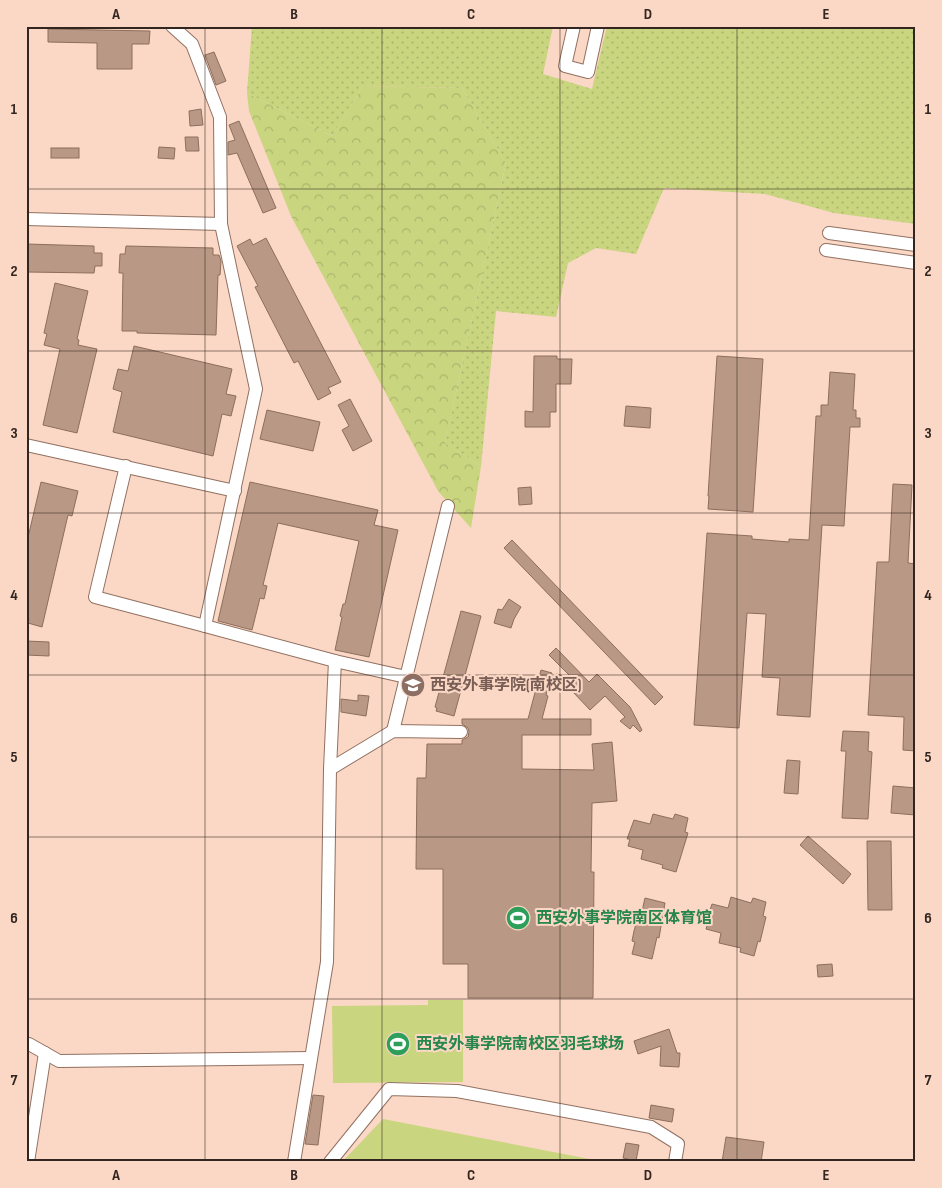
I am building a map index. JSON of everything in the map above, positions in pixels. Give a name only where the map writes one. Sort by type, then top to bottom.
[{"type":"street","points":[[172,26],[192,44],[220,117],[221,224],[256,389],[204,626]]},
{"type":"street","points":[[574,26],[565,66],[588,72],[598,26]]},
{"type":"street","points":[[26,219],[221,224]]},
{"type":"street","points":[[829,233],[916,245]]},
{"type":"street","points":[[826,250],[916,263]]},
{"type":"street","points":[[26,445],[235,491]]},
{"type":"street","points":[[126,466],[95,597],[406,677]]},
{"type":"street","points":[[393,731],[448,506]]},
{"type":"street","points":[[294,1162],[327,962],[330,769],[335,660]]},
{"type":"street","points":[[330,769],[393,731],[461,732]]},
{"type":"street","points":[[26,1044],[59,1061],[311,1058]]},
{"type":"street","points":[[28,1162],[45,1053]]},
{"type":"street","points":[[330,1162],[389,1089],[457,1091],[651,1127],[678,1144],[675,1162]]},
{"type":"green space","points":[[252,26],[553,26],[543,74],[592,89],[607,26],[916,26],[916,224],[834,213],[765,194],[664,188],[636,254],[596,248],[568,263],[556,317],[496,311],[481,466],[445,443],[506,163],[462,88],[363,86],[332,136],[247,93]]},
{"type":"green space","points":[[363,86],[462,88],[506,163],[445,443],[481,466],[471,528],[438,491],[291,216],[249,111],[247,93],[332,136]]},
{"type":"green space","name":"西安外事学院南校区羽毛球场","points":[[428,1000],[463,1000],[463,1082],[333,1083],[332,1006],[428,1005]]},
{"type":"green space","points":[[383,1119],[605,1162],[342,1162]]},
{"type":"building","points":[[48,29],[150,31],[149,44],[132,44],[132,69],[97,69],[97,43],[48,42]]},
{"type":"building","points":[[214,52],[226,81],[216,85],[205,55]]},
{"type":"building","points":[[201,109],[203,125],[190,126],[189,111]]},
{"type":"building","points":[[239,121],[276,208],[263,213],[237,153],[228,155],[228,142],[235,140],[229,125]]},
{"type":"building","points":[[185,137],[198,137],[199,151],[186,151]]},
{"type":"building","points":[[159,147],[175,148],[174,159],[158,158]]},
{"type":"building","points":[[51,148],[79,148],[79,158],[51,158]]},
{"type":"building","points":[[266,238],[341,382],[328,388],[331,393],[318,400],[298,361],[294,363],[255,287],[258,286],[237,246],[250,239],[253,245]]},
{"type":"building","points":[[26,244],[94,246],[94,253],[102,253],[102,266],[95,266],[94,273],[26,272]]},
{"type":"building","points":[[126,246],[213,248],[213,255],[219,255],[221,261],[220,275],[218,275],[216,335],[122,331],[123,273],[119,273],[120,254],[125,254]]},
{"type":"building","points":[[55,283],[88,291],[77,339],[79,340],[78,345],[97,349],[77,433],[43,425],[60,349],[44,345],[47,334],[44,333]]},
{"type":"building","points":[[134,346],[232,369],[226,394],[236,396],[231,416],[222,414],[213,456],[113,432],[122,392],[113,389],[118,369],[128,371]]},
{"type":"building","points":[[534,356],[557,356],[557,359],[572,359],[571,384],[556,384],[556,412],[550,412],[550,427],[525,427],[525,411],[533,412]]},
{"type":"building","points":[[717,356],[763,359],[753,512],[708,509]]},
{"type":"building","points":[[830,372],[855,374],[853,410],[856,410],[856,418],[860,418],[860,427],[850,427],[844,526],[822,525],[810,717],[777,715],[780,678],[762,677],[766,614],[747,613],[739,728],[694,725],[707,533],[752,536],[752,539],[789,542],[789,539],[809,540],[816,416],[821,416],[821,405],[828,405]]},
{"type":"building","points":[[350,399],[372,441],[353,451],[342,430],[349,426],[338,405]]},
{"type":"building","points":[[626,406],[651,408],[650,428],[624,426]]},
{"type":"building","points":[[267,410],[320,422],[313,451],[260,439]]},
{"type":"building","points":[[41,482],[78,491],[72,516],[68,515],[42,627],[28,623],[29,619],[26,618],[26,546]]},
{"type":"building","points":[[250,482],[378,510],[374,525],[398,530],[369,657],[335,650],[342,617],[340,616],[343,604],[345,604],[359,541],[278,523],[263,585],[267,586],[264,599],[260,598],[252,630],[218,621]]},
{"type":"building","points":[[893,484],[912,485],[908,563],[916,564],[916,751],[903,750],[904,717],[868,715],[877,562],[889,562]]},
{"type":"building","points":[[531,487],[532,504],[519,505],[518,488]]},
{"type":"building","points":[[512,540],[663,697],[655,705],[504,548]]},
{"type":"building","points":[[509,599],[521,607],[511,628],[494,623],[498,609],[502,610]]},
{"type":"building","points":[[461,611],[481,616],[454,716],[436,711],[437,708],[435,707]]},
{"type":"building","points":[[26,641],[49,642],[49,656],[26,655]]},
{"type":"building","points":[[556,648],[589,682],[597,674],[630,707],[642,730],[640,732],[633,725],[630,729],[620,721],[625,717],[605,696],[590,710],[556,674],[572,678],[549,655]]},
{"type":"building","name":"西安外事学院南区体育馆","points":[[541,670],[552,673],[542,719],[591,719],[591,735],[522,735],[522,769],[594,770],[592,744],[612,742],[617,801],[592,803],[591,872],[594,872],[593,998],[468,998],[468,964],[443,964],[443,869],[416,869],[417,778],[426,778],[427,744],[462,744],[462,740],[468,737],[468,728],[462,724],[462,719],[528,719]]},
{"type":"building","points":[[358,695],[369,696],[366,716],[341,712],[341,699],[358,701]]},
{"type":"building","points":[[843,731],[869,732],[868,751],[872,752],[868,819],[842,818],[846,751],[841,751]]},
{"type":"building","points":[[787,760],[800,761],[798,794],[784,793]]},
{"type":"building","points":[[893,786],[916,788],[916,815],[891,813]]},
{"type":"building","points":[[653,814],[673,819],[675,814],[688,818],[685,832],[688,833],[676,872],[662,868],[663,865],[641,859],[643,850],[628,846],[630,839],[627,839],[634,820],[650,824]]},
{"type":"building","points":[[808,836],[851,874],[843,884],[800,845]]},
{"type":"building","points":[[867,841],[891,841],[892,910],[868,910]]},
{"type":"building","points":[[731,897],[751,903],[753,898],[766,902],[763,916],[766,917],[760,942],[758,941],[754,956],[740,952],[741,948],[719,943],[721,933],[706,929],[708,923],[705,922],[708,910],[710,910],[712,904],[728,908]]},
{"type":"building","points":[[645,898],[665,903],[659,938],[657,937],[652,959],[632,954],[635,942],[632,941],[634,931]]},
{"type":"building","points":[[832,964],[833,976],[818,977],[817,965]]},
{"type":"building","points":[[669,1029],[677,1053],[680,1053],[679,1067],[660,1066],[661,1046],[638,1054],[634,1041]]},
{"type":"building","points":[[313,1095],[324,1096],[318,1145],[305,1144]]},
{"type":"building","points":[[651,1105],[674,1109],[672,1122],[649,1118]]},
{"type":"building","points":[[726,1137],[764,1142],[761,1162],[722,1162]]},
{"type":"building","points":[[626,1143],[639,1145],[636,1161],[623,1158]]},
{"type":"place","name":"西安外事学院(南校区)","points":[[413,685]]},
{"type":"place","name":"西安外事学院南区体育馆","points":[[518,918]]},
{"type":"place","name":"西安外事学院南校区羽毛球场","points":[[398,1044]]}]
